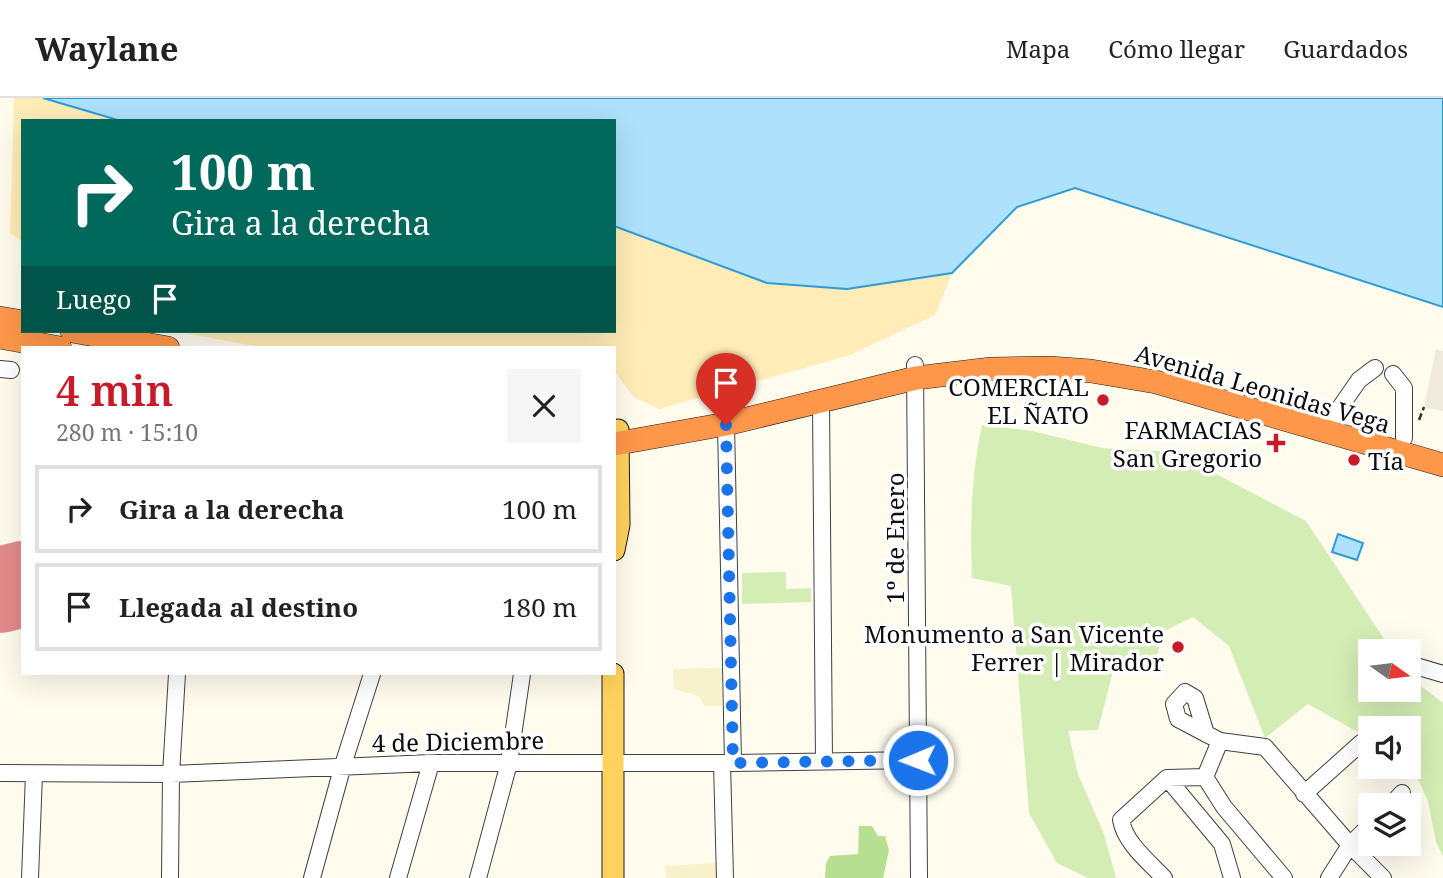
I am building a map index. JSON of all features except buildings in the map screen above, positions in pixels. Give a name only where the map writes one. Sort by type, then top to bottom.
[{"type":"highway","points":[[0,318],[21,322]]},
{"type":"highway","points":[[83,333],[158,346]]},
{"type":"highway","points":[[0,337],[49,346]]},
{"type":"highway","name":"Avenida Leonidas Vega","points":[[616,437],[916,372],[1021,354],[1050,354],[1159,371],[1443,449]]},
{"type":"highway","name":"Avenida Leonidas Vega","points":[[616,437],[726,425],[821,403],[916,372],[1021,367],[1128,376],[1191,391],[1443,465]]},
{"type":"main road","points":[[616,437],[619,525],[616,540]]},
{"type":"main road","points":[[613,675],[613,878]]},
{"type":"street","points":[[1332,419],[1359,380],[1368,370],[1375,368]]},
{"type":"street","name":"1º de Enero","points":[[916,372],[919,878]]},
{"type":"street","points":[[1393,374],[1404,388],[1404,439]]},
{"type":"street","points":[[821,403],[824,761]]},
{"type":"street","points":[[725,878],[728,763],[726,425]]},
{"type":"street","points":[[1421,668],[1443,674]]},
{"type":"street","points":[[170,878],[171,774],[177,675]]},
{"type":"street","points":[[312,878],[343,765],[372,675]]},
{"type":"street","points":[[478,878],[509,762],[522,675]]},
{"type":"street","points":[[1284,878],[1224,807],[1205,777],[1213,738],[1265,747],[1350,845],[1383,878]]},
{"type":"street","points":[[1304,793],[1358,746]]},
{"type":"street","name":"4 de Diciembre","points":[[0,774],[171,774],[431,763],[918,760]]},
{"type":"street","points":[[398,878],[431,763]]},
{"type":"street","points":[[30,878],[34,774]]},
{"type":"street","points":[[1164,878],[1123,831],[1121,820],[1167,778],[1205,777]]},
{"type":"street","points":[[1167,778],[1222,844]]},
{"type":"street","points":[[1202,821],[1224,807]]},
{"type":"street","points":[[1224,807],[1222,844],[1232,878]]},
{"type":"street","points":[[1329,878],[1358,837]]},
{"type":"shaded area","points":[[1436,349],[1443,351],[1443,411],[1424,407]]},
{"type":"shaded area","points":[[722,668],[722,706],[704,706],[699,696],[674,689],[673,669]]},
{"type":"shaded area","points":[[720,863],[721,878],[666,878],[665,866]]},
{"type":"green space","points":[[982,425],[1032,431],[1102,448],[1174,452],[1306,521],[1384,639],[1358,639],[1358,702],[1421,702],[1421,686],[1443,703],[1443,856],[1436,842],[1428,801],[1418,779],[1421,779],[1421,716],[1358,716],[1358,732],[1308,704],[1265,738],[1229,646],[1193,617],[1162,632],[1154,674],[1115,663],[1098,730],[1068,731],[1078,774],[1104,834],[1116,878],[1088,878],[1057,863],[1029,813],[1011,586],[972,578],[972,502]]},
{"type":"green space","points":[[786,572],[786,589],[811,588],[811,602],[742,604],[742,573]]},
{"type":"green space","points":[[859,826],[872,826],[878,836],[885,836],[889,850],[883,878],[825,878],[826,863],[830,856],[858,854]]},
{"type":"sand","points":[[14,98],[43,98],[114,119],[21,119],[21,241],[10,233]]},
{"type":"sand","points":[[616,227],[767,283],[847,289],[952,273],[935,315],[850,355],[659,409],[634,397],[616,374],[616,346],[255,346],[184,333],[616,333]]},
{"type":"water","points":[[43,98],[1443,98],[1443,307],[1075,188],[1017,207],[952,273],[847,289],[767,283],[616,227],[616,119],[114,119]]},
{"type":"water","points":[[1338,534],[1363,543],[1357,560],[1332,552]]},
{"type":"runway","points":[[0,590],[21,585]]},
{"type":"place","name":"COMERCIAL EL ÑATO","points":[[1103,400]]},
{"type":"place","name":"FARMACIAS San Gregorio","points":[[1276,443]]},
{"type":"place","name":"Tía","points":[[1354,460]]},
{"type":"place","name":"Monumento a San Vicente Ferrer | Mirador","points":[[1178,647]]},
{"type":"route","points":[[726,425],[733,763],[918,760]]}]
